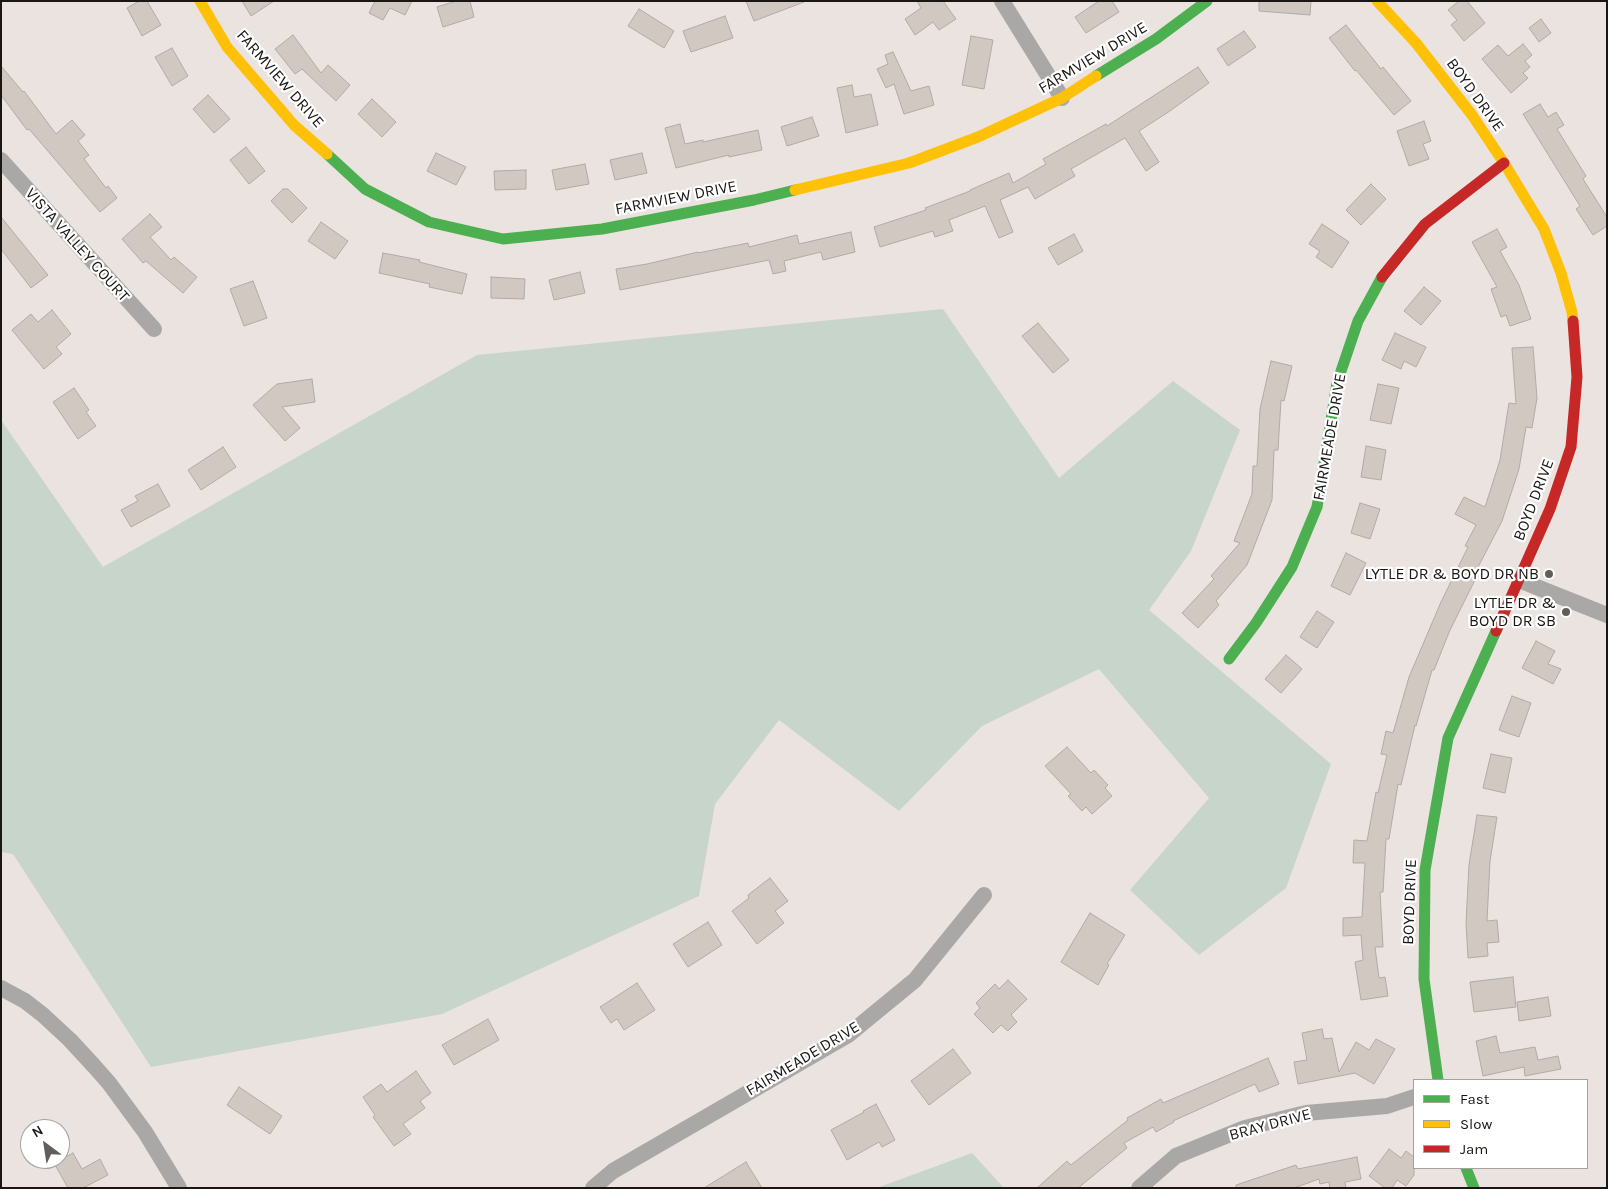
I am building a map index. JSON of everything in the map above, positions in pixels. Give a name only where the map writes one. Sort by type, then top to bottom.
[{"type":"street","name":"FARMVIEW DRIVE","points":[[200,1],[227,47],[294,125],[364,189],[429,222],[503,239],[602,229],[754,200],[909,163],[978,137],[1062,98],[1156,39],[1207,1]]},
{"type":"street","points":[[1002,1],[1062,98]]},
{"type":"street","name":"BOYD DRIVE","points":[[1377,1],[1422,50],[1472,115],[1544,229],[1561,272],[1572,312],[1577,377],[1570,448],[1550,509],[1448,738],[1425,870],[1424,979],[1438,1079]]},
{"type":"street","name":"VISTA VALLEY COURT","points":[[1,160],[154,329]]},
{"type":"street","name":"FAIRMEADE DRIVE","points":[[1229,659],[1256,623],[1292,567],[1317,507],[1337,383],[1362,313],[1381,279],[1425,224],[1504,163]]},
{"type":"street","points":[[1519,580],[1607,614]]},
{"type":"street","name":"FAIRMEADE DRIVE","points":[[594,1188],[613,1171],[848,1035],[915,980],[984,896]]},
{"type":"street","points":[[1,988],[25,1001],[42,1015],[70,1040],[109,1082],[145,1132],[179,1188]]},
{"type":"street","name":"BRAY DRIVE","points":[[1139,1188],[1176,1156],[1245,1128],[1306,1113],[1387,1106],[1413,1097]]},
{"type":"street","points":[[1466,1169],[1474,1188]]},
{"type":"shaded area","points":[[943,309],[1059,478],[1173,381],[1240,430],[1191,551],[1149,610],[1331,764],[1286,888],[1199,955],[1130,890],[1209,798],[1099,669],[982,726],[899,811],[779,720],[715,804],[699,896],[442,1014],[151,1067],[13,854],[1,852],[1,420],[103,567],[477,355]]},
{"type":"shaded area","points":[[972,1153],[1004,1188],[877,1188]]},
{"type":"building","points":[[139,1],[147,1],[161,25],[142,36],[127,8]]},
{"type":"building","points":[[242,1],[274,1],[251,16]]},
{"type":"building","points":[[375,1],[412,1],[405,15],[390,8],[383,20],[369,13]]},
{"type":"building","points":[[456,1],[470,1],[474,17],[443,27],[437,7]]},
{"type":"building","points":[[746,1],[803,1],[804,2],[754,21]]},
{"type":"building","points":[[917,1],[943,1],[956,19],[939,30],[933,22],[915,35],[905,19],[921,8]]},
{"type":"building","points":[[1099,1],[1112,1],[1119,12],[1086,33],[1075,17]]},
{"type":"building","points":[[1259,1],[1311,1],[1310,15],[1259,11]]},
{"type":"building","points":[[1459,1],[1467,1],[1485,23],[1464,41],[1451,25],[1457,20],[1448,10]]},
{"type":"building","points":[[639,9],[674,31],[664,48],[628,26]]},
{"type":"building","points":[[725,16],[733,38],[691,52],[683,31]]},
{"type":"building","points":[[1541,19],[1551,33],[1539,42],[1529,28]]},
{"type":"building","points":[[1346,25],[1381,69],[1383,67],[1411,101],[1394,115],[1329,38]]},
{"type":"building","points":[[1244,31],[1256,47],[1228,66],[1217,49]]},
{"type":"building","points":[[293,35],[321,73],[328,65],[350,85],[336,101],[302,69],[295,74],[275,49]]},
{"type":"building","points":[[971,36],[993,40],[984,89],[962,85]]},
{"type":"building","points":[[1523,44],[1532,55],[1525,61],[1530,67],[1523,73],[1528,78],[1511,93],[1482,59],[1498,45],[1508,56]]},
{"type":"building","points":[[172,48],[188,76],[172,86],[155,57]]},
{"type":"building","points":[[893,52],[911,91],[929,86],[934,105],[904,114],[894,84],[886,88],[877,69],[888,64],[885,55]]},
{"type":"building","points":[[1,66],[24,91],[56,134],[72,120],[85,135],[78,141],[89,155],[84,159],[106,188],[108,186],[117,198],[100,212],[29,129],[27,130],[1,95]]},
{"type":"building","points":[[1198,67],[1209,83],[1139,131],[1159,162],[1146,171],[1125,138],[1071,169],[1075,176],[1035,199],[1028,187],[1000,200],[1013,232],[999,238],[985,206],[949,220],[953,231],[935,237],[933,231],[880,247],[874,227],[926,210],[925,208],[970,191],[1009,173],[1013,183],[1046,164],[1043,159],[1106,124],[1107,126]]},
{"type":"building","points":[[852,85],[854,97],[871,94],[878,125],[846,133],[837,88]]},
{"type":"building","points":[[208,95],[230,119],[214,133],[193,109]]},
{"type":"building","points":[[372,99],[396,122],[382,137],[358,114]]},
{"type":"building","points":[[1540,104],[1548,117],[1556,112],[1564,125],[1557,129],[1586,176],[1583,179],[1607,217],[1607,226],[1593,235],[1576,209],[1580,206],[1523,114]]},
{"type":"building","points":[[812,117],[819,136],[787,146],[781,127]]},
{"type":"building","points":[[1424,121],[1431,141],[1423,144],[1429,159],[1409,166],[1397,131]]},
{"type":"building","points":[[680,124],[685,144],[758,130],[762,150],[729,157],[729,155],[676,168],[665,128]]},
{"type":"building","points":[[246,147],[265,171],[249,184],[230,160]]},
{"type":"building","points":[[436,153],[466,167],[456,185],[427,171]]},
{"type":"building","points":[[642,153],[647,173],[615,180],[610,160]]},
{"type":"building","points":[[585,164],[589,184],[556,190],[552,170]]},
{"type":"building","points":[[526,170],[526,189],[495,190],[494,171]]},
{"type":"building","points":[[1371,184],[1386,199],[1361,225],[1346,210]]},
{"type":"building","points":[[283,189],[288,189],[307,208],[292,223],[271,201]]},
{"type":"building","points":[[150,214],[162,227],[150,237],[171,260],[174,257],[197,277],[183,293],[146,261],[143,263],[122,239]]},
{"type":"building","points":[[1,217],[48,275],[31,288],[1,249]]},
{"type":"building","points":[[321,222],[348,241],[335,259],[308,241]]},
{"type":"building","points":[[1322,224],[1349,242],[1332,268],[1316,257],[1320,251],[1309,244]]},
{"type":"building","points":[[1497,229],[1507,247],[1500,251],[1519,285],[1531,319],[1510,326],[1506,315],[1501,317],[1491,289],[1497,287],[1472,242]]},
{"type":"building","points":[[851,232],[855,252],[823,260],[821,252],[784,261],[786,271],[773,274],[769,260],[620,290],[616,269],[748,243],[749,247],[797,235],[799,244]]},
{"type":"building","points":[[1074,234],[1083,251],[1058,265],[1048,248]]},
{"type":"building","points":[[383,253],[420,260],[419,262],[467,274],[462,294],[429,287],[430,284],[379,273]]},
{"type":"building","points":[[580,272],[585,293],[554,300],[549,280]]},
{"type":"building","points":[[491,277],[525,279],[524,299],[491,298]]},
{"type":"building","points":[[253,281],[267,318],[244,326],[230,289]]},
{"type":"building","points":[[1424,287],[1441,301],[1421,325],[1404,311]]},
{"type":"building","points":[[52,310],[71,334],[56,347],[62,354],[44,369],[12,330],[31,314],[38,322]]},
{"type":"building","points":[[1038,323],[1069,360],[1053,373],[1022,336]]},
{"type":"building","points":[[1395,333],[1426,347],[1416,367],[1404,361],[1401,369],[1382,360]]},
{"type":"building","points":[[1533,347],[1537,398],[1532,428],[1526,427],[1519,469],[1502,521],[1476,571],[1479,572],[1450,630],[1434,670],[1432,670],[1415,725],[1401,785],[1398,784],[1389,839],[1386,839],[1383,892],[1380,892],[1383,947],[1375,947],[1379,978],[1385,977],[1388,996],[1361,1000],[1355,962],[1363,960],[1361,935],[1343,936],[1343,918],[1362,917],[1365,863],[1353,863],[1354,840],[1367,841],[1376,792],[1378,793],[1387,755],[1381,754],[1386,731],[1393,733],[1409,677],[1441,602],[1468,547],[1465,546],[1476,525],[1455,514],[1464,497],[1485,507],[1500,460],[1509,403],[1516,404],[1512,348]]},
{"type":"building","points":[[1271,361],[1292,366],[1284,401],[1281,400],[1278,450],[1274,450],[1272,500],[1247,565],[1216,601],[1219,605],[1198,628],[1182,613],[1214,579],[1211,576],[1240,543],[1234,541],[1252,494],[1253,466],[1257,466],[1260,409]]},
{"type":"building","points":[[312,379],[315,402],[282,407],[300,428],[285,441],[253,405],[277,384]]},
{"type":"building","points":[[1378,384],[1399,388],[1391,424],[1370,420]]},
{"type":"building","points":[[74,388],[89,410],[86,412],[96,426],[78,439],[53,402]]},
{"type":"building","points":[[1366,446],[1386,450],[1381,480],[1361,477]]},
{"type":"building","points":[[223,447],[236,467],[201,490],[188,470]]},
{"type":"building","points":[[158,484],[170,506],[131,527],[121,510],[138,501],[135,496]]},
{"type":"building","points":[[1360,503],[1380,509],[1370,539],[1351,533]]},
{"type":"building","points":[[1346,553],[1366,563],[1350,595],[1331,586]]},
{"type":"building","points":[[1317,611],[1334,622],[1317,648],[1300,637]]},
{"type":"building","points":[[1536,641],[1555,651],[1548,664],[1561,669],[1553,684],[1522,668]]},
{"type":"building","points":[[1286,655],[1302,669],[1281,693],[1265,679]]},
{"type":"building","points":[[1512,696],[1531,703],[1519,737],[1499,730]]},
{"type":"building","points":[[1067,747],[1091,773],[1094,770],[1108,785],[1105,788],[1112,796],[1092,814],[1086,807],[1082,811],[1068,796],[1071,794],[1045,766]]},
{"type":"building","points":[[1491,754],[1512,758],[1505,793],[1483,788]]},
{"type":"building","points":[[1477,815],[1497,817],[1490,861],[1487,921],[1497,920],[1499,942],[1487,943],[1488,956],[1468,958],[1466,923],[1469,865]]},
{"type":"building","points":[[770,878],[788,901],[775,911],[784,923],[757,944],[732,911],[749,898],[748,895]]},
{"type":"building","points":[[1090,913],[1125,935],[1107,964],[1109,965],[1098,985],[1061,962]]},
{"type":"building","points":[[708,922],[722,945],[688,967],[673,944]]},
{"type":"building","points":[[1513,977],[1516,1007],[1474,1012],[1470,982]]},
{"type":"building","points":[[1008,980],[1027,999],[1011,1015],[1017,1022],[1008,1031],[1001,1025],[993,1033],[974,1014],[980,1008],[976,1003],[995,984],[999,989]]},
{"type":"building","points":[[637,983],[655,1010],[624,1030],[617,1019],[611,1023],[600,1007]]},
{"type":"building","points":[[1548,997],[1551,1016],[1519,1021],[1517,1002]]},
{"type":"building","points":[[488,1019],[499,1040],[454,1065],[442,1045]]},
{"type":"building","points":[[1322,1029],[1324,1039],[1332,1038],[1339,1072],[1356,1042],[1369,1050],[1376,1039],[1395,1049],[1374,1084],[1355,1073],[1298,1084],[1294,1062],[1307,1060],[1302,1033]]},
{"type":"building","points":[[1496,1036],[1500,1053],[1535,1047],[1538,1060],[1558,1056],[1561,1069],[1525,1076],[1524,1067],[1483,1076],[1476,1041]]},
{"type":"building","points":[[953,1049],[971,1073],[929,1105],[911,1081]]},
{"type":"building","points":[[1268,1058],[1279,1084],[1259,1092],[1255,1084],[1173,1121],[1156,1132],[1153,1127],[1124,1143],[1127,1148],[1078,1188],[1037,1188],[1067,1161],[1071,1165],[1128,1120],[1127,1118],[1161,1099],[1163,1103]]},
{"type":"building","points":[[416,1071],[431,1093],[420,1101],[425,1108],[403,1124],[411,1134],[394,1146],[373,1117],[375,1115],[363,1097],[381,1084],[387,1092]]},
{"type":"building","points":[[239,1087],[282,1116],[270,1134],[227,1105]]},
{"type":"building","points":[[876,1104],[895,1140],[882,1147],[879,1142],[847,1160],[831,1130]]},
{"type":"building","points":[[1389,1149],[1401,1158],[1406,1151],[1413,1156],[1414,1175],[1406,1186],[1397,1180],[1392,1188],[1385,1188],[1369,1176]]},
{"type":"building","points":[[73,1153],[82,1169],[100,1159],[108,1175],[83,1188],[68,1188],[57,1169],[70,1169],[70,1155]]},
{"type":"building","points":[[1357,1157],[1361,1179],[1345,1182],[1346,1188],[1330,1188],[1329,1182],[1320,1184],[1319,1179],[1294,1188],[1236,1188],[1236,1185],[1296,1165],[1298,1169]]},
{"type":"building","points":[[746,1162],[762,1188],[704,1188]]},
{"type":"traffic: fast","points":[[1096,76],[1156,39],[1207,1]]},
{"type":"traffic: fast","points":[[327,154],[365,189],[429,222],[503,239],[602,229],[754,200],[795,190]]},
{"type":"traffic: fast","points":[[1229,659],[1256,623],[1292,567],[1317,507],[1337,383],[1358,321],[1382,277]]},
{"type":"traffic: fast","points":[[1438,1079],[1424,979],[1425,870],[1448,738],[1496,631]]},
{"type":"traffic: fast","points":[[1466,1169],[1474,1188]]},
{"type":"traffic: slow","points":[[200,1],[227,47],[294,125],[327,154]]},
{"type":"traffic: slow","points":[[1377,1],[1416,43],[1472,115],[1504,163],[1544,229],[1561,273],[1573,321]]},
{"type":"traffic: slow","points":[[795,190],[909,163],[978,137],[1062,98],[1096,76]]},
{"type":"traffic: jam","points":[[1382,277],[1425,224],[1504,163]]},
{"type":"traffic: jam","points":[[1496,631],[1550,509],[1571,447],[1577,377],[1573,321]]},
{"type":"place","name":"LYTLE DR & BOYD DR NB","points":[[1549,574]]},
{"type":"place","name":"LYTLE DR & BOYD DR SB","points":[[1566,612]]}]
